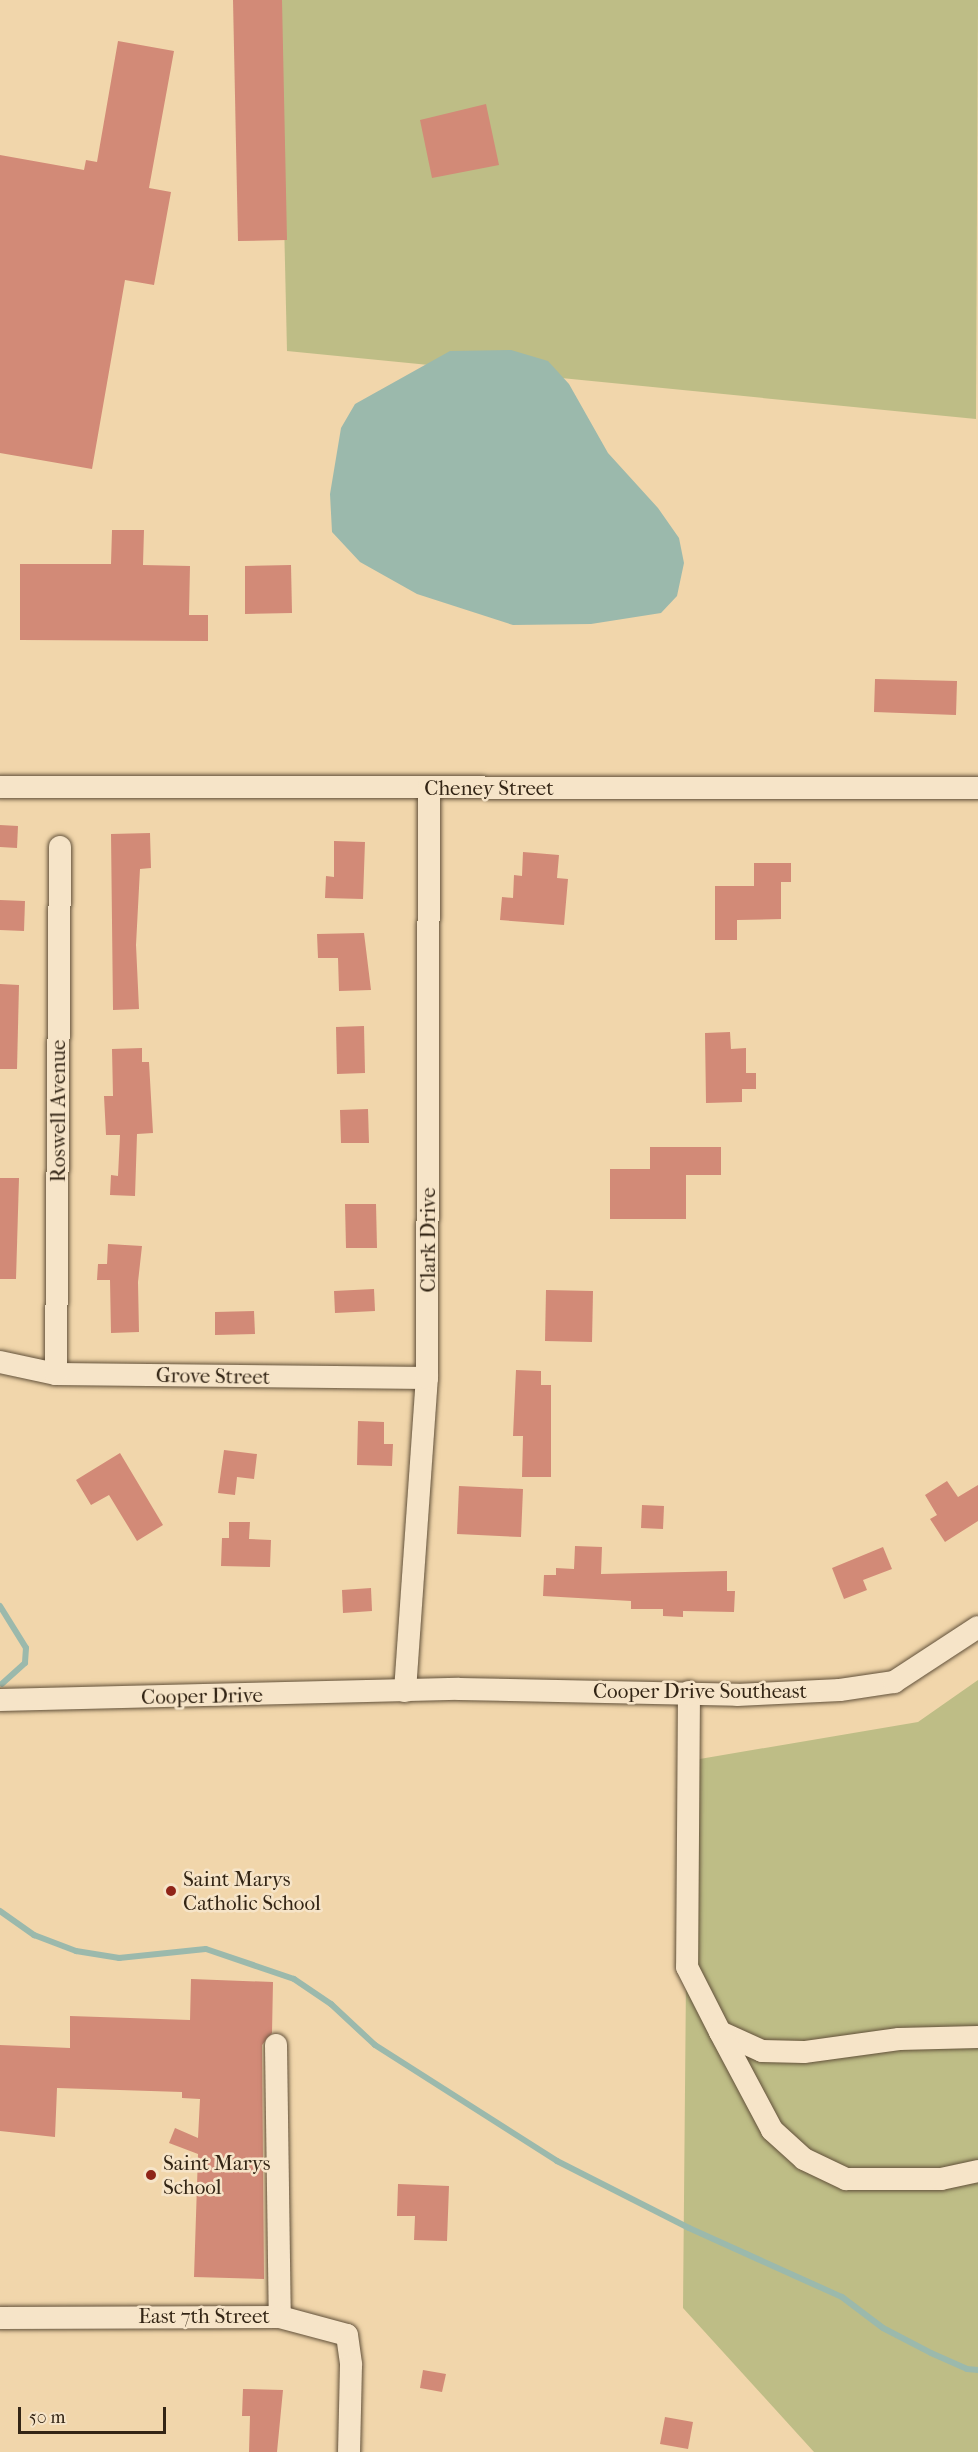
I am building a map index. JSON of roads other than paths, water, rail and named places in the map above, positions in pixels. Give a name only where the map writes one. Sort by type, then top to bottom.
[{"type":"street","name":"Cheney Street","points":[[0,787],[978,788]]},
{"type":"street","name":"Clark Drive","points":[[405,1691],[427,1378],[429,788]]},
{"type":"street","name":"Roswell Avenue","points":[[56,1374],[60,847]]},
{"type":"street","name":"Grove Street","points":[[0,1362],[56,1374],[427,1378]]},
{"type":"street","name":"Cooper Drive Southeast","points":[[405,1691],[689,1692],[737,1695],[840,1690],[894,1682],[978,1627]]},
{"type":"street","name":"Cooper Drive","points":[[0,1700],[405,1691]]},
{"type":"street","points":[[689,1692],[687,1968],[772,2130],[804,2159],[846,2179],[941,2179],[978,2171]]},
{"type":"street","points":[[720,2032],[762,2051],[804,2052],[899,2039],[978,2037]]},
{"type":"street","name":"East 7th Street","points":[[0,2318],[280,2317],[276,2045]]},
{"type":"street","points":[[280,2317],[347,2335],[351,2365],[349,2452]]},
{"type":"waterway","points":[[0,1606],[26,1648],[25,1663],[2,1684]]},
{"type":"waterway","points":[[0,1911],[34,1935],[76,1951],[119,1958],[206,1949],[294,1979],[331,2004],[375,2045],[557,2161],[689,2228],[842,2297],[883,2328],[931,2353],[967,2369],[978,2370]]},
{"type":"place","name":"Saint Marys Catholic School","points":[[171,1891]]},
{"type":"place","name":"Saint Marys School","points":[[151,2175]]}]
